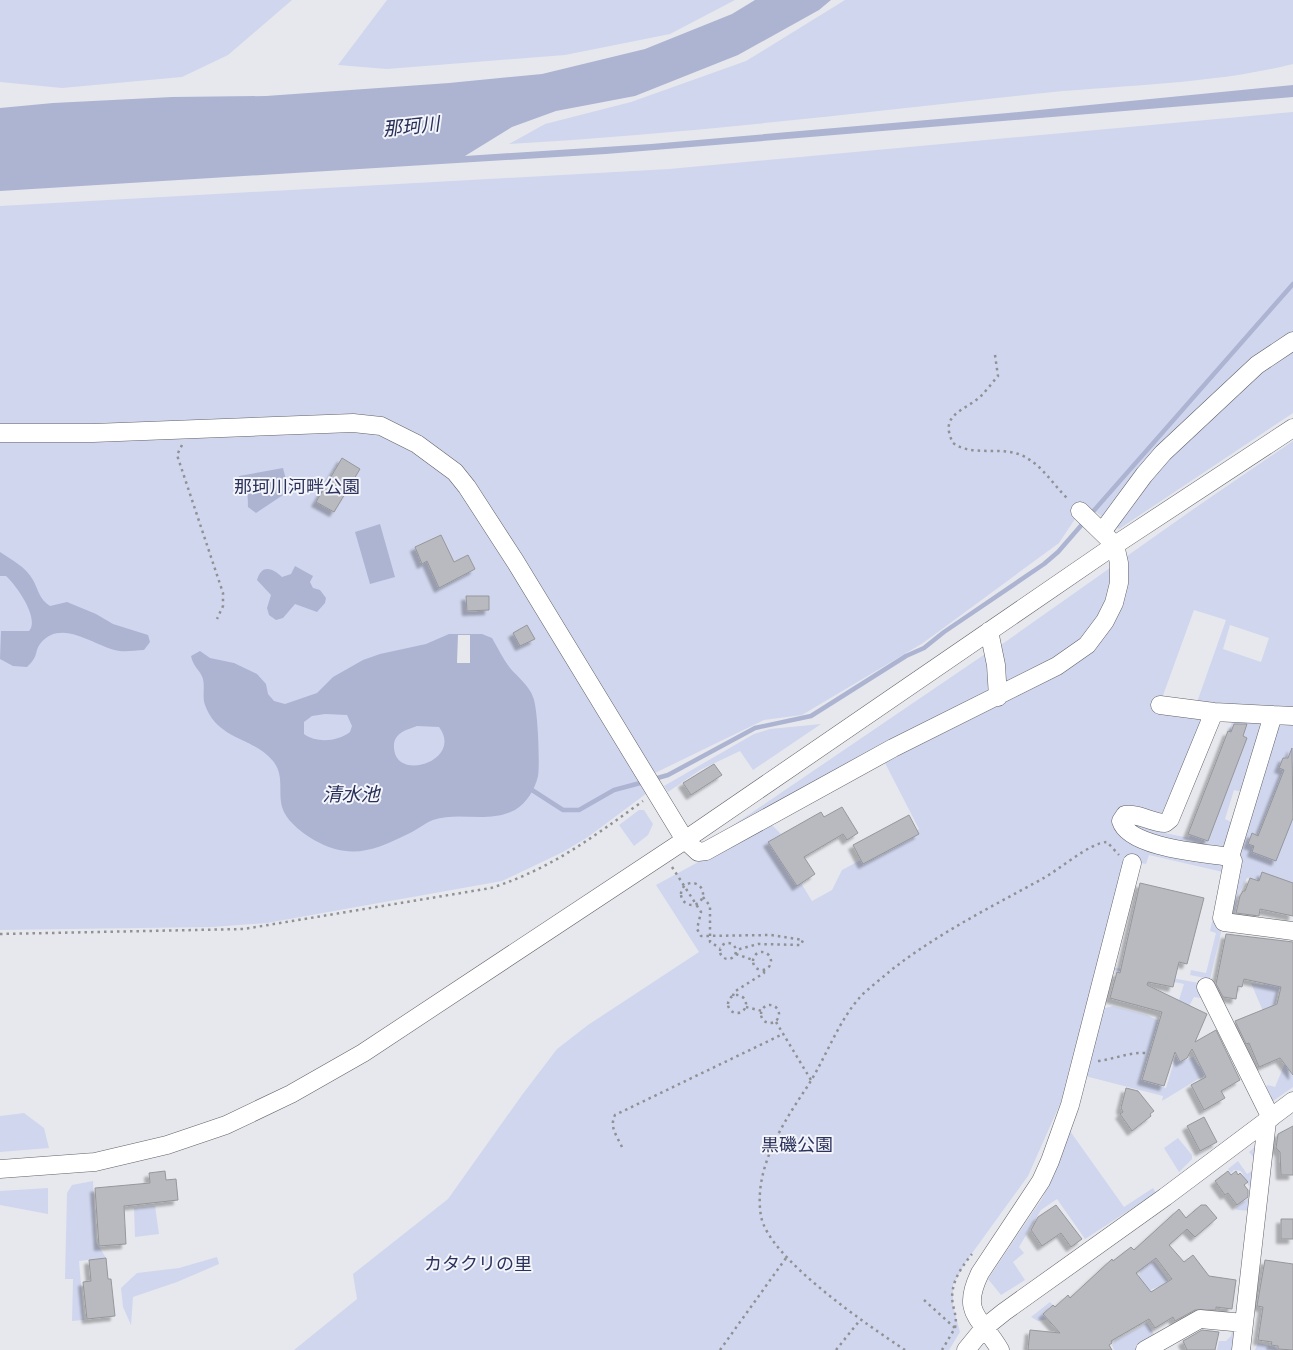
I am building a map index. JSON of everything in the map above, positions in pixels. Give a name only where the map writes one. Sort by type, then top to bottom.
[{"type":"street","points":[[1100,529],[1163,453],[1257,365],[1293,341]]},
{"type":"street","points":[[0,433],[102,433],[353,423],[381,426],[417,444],[455,472],[467,487],[685,840],[698,852],[706,851],[893,748],[1057,666],[1087,645],[1105,621],[1114,603],[1119,583],[1119,563],[1115,545],[1080,511]]},
{"type":"street","points":[[0,1170],[95,1162],[167,1145],[234,1121],[291,1094],[363,1053],[685,840],[1115,545],[1293,428]]},
{"type":"street","points":[[989,632],[996,665],[998,697]]},
{"type":"street","points":[[1160,705],[1214,712],[1293,716]]},
{"type":"street","points":[[1214,712],[1170,819],[1165,823],[1157,823],[1132,814],[1125,816],[1122,821],[1123,827],[1133,835],[1150,843],[1230,858]]},
{"type":"street","points":[[1273,716],[1230,858],[1233,861],[1222,918],[1224,922],[1293,931]]},
{"type":"street","points":[[1000,1350],[972,1307],[973,1288],[1041,1181],[1070,1105],[1131,867]]},
{"type":"street","points":[[1206,986],[1269,1119],[1241,1350]]},
{"type":"street","points":[[966,1350],[984,1328],[1293,1101]]},
{"type":"street","points":[[1145,1350],[1200,1319],[1244,1323]]},
{"type":"path","points":[[995,355],[998,376],[980,396],[950,420],[947,428],[953,444],[966,450],[1001,451],[1020,455],[1038,465],[1080,511]]},
{"type":"path","points":[[177,455],[223,593],[223,606],[217,619]]},
{"type":"path","points":[[0,934],[244,929],[491,888],[520,879],[570,853],[656,791]]},
{"type":"path","points":[[905,1350],[860,1320],[787,1258],[772,1241],[760,1216],[763,1177],[770,1152],[787,1115],[811,1080],[846,1018],[861,996],[918,949],[940,934],[1058,870],[1101,842],[1107,842],[1112,846],[1131,867]]},
{"type":"path","points":[[664,854],[700,912],[697,930],[702,936],[771,934],[803,940],[801,944],[768,943],[736,950]]},
{"type":"path","points":[[703,898],[695,905],[684,902],[680,896],[684,886],[691,883],[698,885],[702,890],[703,898],[706,899],[710,906],[710,942],[720,948]]},
{"type":"path","points":[[725,943],[730,943],[736,950],[736,954],[732,958],[724,959],[720,955],[720,948],[725,943]]},
{"type":"path","points":[[746,1007],[739,1013],[731,1011],[728,1003],[734,992],[764,973],[764,970],[771,964],[769,955],[760,952],[755,955],[753,960],[756,968],[764,970]]},
{"type":"path","points":[[736,954],[753,960]]},
{"type":"path","points":[[732,996],[739,995],[744,998],[746,1007]]},
{"type":"path","points":[[769,1005],[775,1006],[780,1014],[776,1022],[770,1024],[764,1022],[761,1017],[762,1011],[769,1005]]},
{"type":"path","points":[[746,1007],[762,1011]]},
{"type":"path","points":[[776,1022],[811,1080]]},
{"type":"path","points":[[622,1147],[612,1128],[612,1121],[616,1115],[783,1034]]},
{"type":"path","points":[[1082,1058],[1095,1061],[1110,1060],[1132,1052],[1147,1053]]},
{"type":"path","points":[[720,1350],[787,1258]]},
{"type":"path","points":[[924,1300],[955,1328],[942,1350]]},
{"type":"path","points":[[836,1350],[860,1320]]},
{"type":"green space","points":[[0,0],[292,0],[228,55],[182,77],[62,88],[0,82]]},
{"type":"green space","points":[[387,0],[735,0],[670,34],[565,55],[387,69],[338,65]]},
{"type":"green space","points":[[845,0],[1293,0],[1293,64],[1262,71],[1164,84],[1034,94],[706,129],[509,144],[545,124],[631,102],[746,61]]},
{"type":"green space","name":"那珂川河畔公園","points":[[1293,112],[1293,413],[1119,529],[1085,504],[1059,543],[923,643],[802,715],[764,720],[655,773],[615,710],[647,793],[588,837],[563,852],[502,881],[267,923],[212,927],[0,930],[0,206],[669,169]]},
{"type":"green space","name":"黒磯公園","points":[[1293,441],[1293,712],[1196,705],[1226,620],[1194,610],[1161,701],[1208,715],[1160,832],[1189,838],[1234,717],[1264,720],[1242,792],[1234,790],[1225,819],[1233,823],[1226,847],[1220,851],[1140,844],[1138,847],[1224,861],[1228,870],[1216,927],[1222,928],[1210,979],[1190,975],[1191,970],[1206,973],[1216,933],[1210,931],[1223,872],[1149,855],[1146,864],[1132,861],[1068,1086],[1028,1176],[965,1263],[953,1285],[953,1306],[960,1332],[949,1350],[294,1350],[357,1299],[353,1274],[448,1199],[557,1049],[588,1025],[699,952],[656,885],[770,823],[781,834],[768,842],[796,885],[801,883],[812,901],[832,890],[842,870],[919,829],[885,763],[925,740],[987,710],[998,647]],"holes":[[[1230,625],[1269,638],[1261,662],[1223,649]]]},
{"type":"green space","points":[[988,652],[989,694],[713,839]]},
{"type":"green space","points":[[1293,720],[1293,905],[1267,883],[1247,878],[1238,895],[1234,913],[1227,911],[1238,850],[1280,721]]},
{"type":"green space","points":[[821,724],[753,770],[740,751],[700,770],[668,792],[664,786],[754,734],[770,729]]},
{"type":"green space","points":[[639,810],[644,810],[653,824],[648,835],[634,846],[619,825]]},
{"type":"green space","points":[[1285,958],[1281,988],[1278,991],[1271,1022],[1293,1031],[1293,1087],[1269,1104],[1262,1089],[1268,1085],[1275,1087],[1288,1056],[1274,1037],[1251,983],[1263,985],[1270,981]]},
{"type":"green space","points":[[1112,967],[1199,983],[1207,999],[1194,997],[1189,1006],[1167,998],[1179,1000],[1184,984],[1115,970],[1113,975],[1111,974]]},
{"type":"green space","points":[[1113,1006],[1147,1015],[1159,1021],[1141,1080],[1166,1088],[1176,1055],[1179,1062],[1193,1057],[1198,1065],[1202,1067],[1231,1055],[1233,1058],[1162,1101],[1163,1096],[1085,1076],[1105,1008]]},
{"type":"green space","points":[[24,1113],[44,1128],[49,1148],[0,1152],[0,1116]]},
{"type":"green space","points":[[1070,1131],[1124,1207],[1153,1188],[1156,1193],[1085,1239],[1057,1199],[1041,1210],[1019,1247],[1024,1253],[1013,1262],[1025,1280],[1001,1295],[988,1279],[1043,1197]]},
{"type":"green space","points":[[1178,1138],[1192,1155],[1192,1159],[1179,1172],[1164,1148]]},
{"type":"green space","points":[[1259,1144],[1252,1211],[1237,1210],[1235,1208],[1252,1195],[1252,1192],[1241,1171],[1234,1170],[1231,1173],[1228,1169],[1238,1161],[1247,1174],[1255,1169],[1257,1161],[1249,1152]]},
{"type":"green space","points":[[93,1181],[96,1242],[106,1258],[79,1261],[84,1320],[72,1321],[73,1279],[65,1279],[67,1193],[72,1185]]},
{"type":"green space","points":[[48,1188],[48,1214],[0,1205],[0,1191]]},
{"type":"green space","points":[[155,1206],[159,1234],[135,1237],[134,1208]]},
{"type":"green space","points":[[1142,1245],[1170,1283],[1152,1289],[1124,1309],[1138,1278]]},
{"type":"green space","points":[[217,1257],[219,1264],[177,1282],[133,1297],[131,1325],[123,1307],[121,1288],[137,1273],[179,1268]]},
{"type":"green space","points":[[1050,1302],[1053,1305],[1043,1313],[1048,1319],[1038,1321],[1031,1317]]},
{"type":"green space","points":[[1147,1323],[1157,1339],[1137,1350],[1114,1350],[1112,1345],[1115,1341]]},
{"type":"green space","points":[[1232,1332],[1237,1333],[1235,1350],[1217,1350],[1219,1341],[1226,1341]]},
{"type":"green space","points":[[1258,1343],[1275,1347],[1280,1350],[1255,1350]]},
{"type":"water","name":"那珂川","points":[[755,0],[831,0],[819,10],[738,55],[635,96],[556,111],[512,127],[465,156],[651,144],[1008,113],[1293,85],[1293,97],[606,154],[0,191],[0,108],[53,103],[172,97],[266,96],[449,83],[542,74],[645,49],[732,14]]},
{"type":"water","points":[[283,468],[289,491],[256,513],[248,507],[247,492],[237,483],[239,476]]},
{"type":"water","points":[[380,524],[395,577],[370,584],[355,532]]},
{"type":"water","points":[[0,552],[27,571],[41,598],[50,606],[67,602],[96,614],[113,624],[148,635],[150,642],[144,650],[120,651],[80,636],[59,633],[49,636],[40,644],[35,657],[27,667],[13,666],[0,659],[1,631],[29,631],[32,626],[32,619],[26,603],[16,587],[6,576],[0,576]]},
{"type":"water","points":[[295,566],[313,576],[310,582],[313,588],[320,590],[326,598],[325,603],[317,612],[295,604],[283,618],[276,620],[269,615],[267,608],[271,595],[257,580],[264,570],[275,571],[282,577],[291,574]]},
{"type":"water","name":"清水池","points":[[449,634],[482,634],[492,638],[507,665],[526,686],[535,703],[539,770],[537,781],[530,795],[515,810],[494,816],[453,817],[433,820],[410,833],[363,851],[340,850],[327,846],[314,840],[289,820],[282,806],[277,767],[265,753],[218,726],[211,717],[204,702],[203,679],[191,656],[200,651],[210,658],[234,663],[257,674],[266,684],[268,694],[274,701],[285,704],[317,693],[333,677],[363,660],[380,654],[426,644]],"holes":[[[325,714],[347,715],[352,726],[350,732],[339,738],[327,740],[314,739],[304,734],[304,722],[312,716]],[[417,726],[439,727],[444,739],[443,749],[427,763],[405,764],[398,758],[394,743],[401,733]]]},
{"type":"pier","points":[[458,635],[470,635],[470,663],[457,663]]},
{"type":"building","points":[[342,458],[360,469],[334,512],[316,502]]},
{"type":"building","points":[[441,535],[454,562],[468,555],[475,569],[439,588],[427,561],[422,564],[415,547]]},
{"type":"building","points":[[466,596],[489,596],[489,610],[467,611]]},
{"type":"building","points":[[527,625],[535,639],[520,646],[513,633]]},
{"type":"building","points":[[1234,724],[1247,724],[1243,736],[1247,738],[1208,841],[1188,834],[1228,731],[1231,732]]},
{"type":"building","points":[[1292,748],[1293,818],[1276,861],[1252,852],[1254,846],[1248,844],[1252,833],[1258,836],[1284,770],[1279,768],[1283,758],[1288,758]]},
{"type":"building","points":[[714,764],[722,775],[691,795],[683,783]]},
{"type":"building","points":[[842,807],[858,833],[847,840],[843,834],[804,857],[815,874],[797,886],[768,842],[821,812],[824,817]]},
{"type":"building","points":[[909,815],[919,834],[863,864],[853,845]]},
{"type":"building","points":[[1262,872],[1293,883],[1293,916],[1260,909],[1259,916],[1236,913],[1240,896],[1245,891],[1250,878],[1259,881]]},
{"type":"building","points":[[1140,883],[1204,898],[1187,964],[1179,962],[1173,987],[1148,982],[1147,985],[1207,1014],[1195,1042],[1216,1030],[1240,1080],[1221,1091],[1225,1098],[1204,1110],[1191,1085],[1206,1077],[1192,1049],[1187,1058],[1180,1062],[1175,1052],[1164,1086],[1142,1080],[1162,1012],[1110,998],[1117,972],[1120,973]]},
{"type":"building","points":[[1226,934],[1293,942],[1293,1075],[1280,1058],[1259,1067],[1249,1043],[1246,1044],[1235,1021],[1277,1004],[1281,987],[1244,979],[1242,987],[1238,986],[1236,999],[1223,997],[1216,984]]},
{"type":"building","points":[[1126,1088],[1138,1091],[1154,1111],[1150,1114],[1151,1116],[1132,1131],[1120,1114],[1123,1112],[1121,1108]]},
{"type":"building","points":[[1204,1117],[1217,1142],[1200,1151],[1187,1126]]},
{"type":"building","points":[[1293,1126],[1293,1175],[1281,1175],[1280,1152],[1276,1148],[1278,1134]]},
{"type":"building","points":[[165,1171],[166,1180],[176,1179],[178,1200],[124,1206],[126,1244],[99,1246],[95,1188],[150,1183],[149,1173]]},
{"type":"building","points":[[1228,1171],[1231,1175],[1236,1171],[1238,1175],[1240,1173],[1248,1182],[1244,1185],[1248,1190],[1248,1197],[1237,1205],[1228,1193],[1225,1195],[1215,1181]]},
{"type":"building","points":[[1056,1205],[1082,1239],[1071,1247],[1061,1233],[1042,1246],[1031,1230],[1038,1217]]},
{"type":"building","points":[[1201,1205],[1206,1205],[1217,1218],[1195,1237],[1187,1229],[1169,1245],[1184,1262],[1193,1255],[1209,1276],[1236,1280],[1232,1309],[1216,1307],[1216,1310],[1195,1310],[1175,1321],[1173,1317],[1155,1328],[1149,1319],[1111,1341],[1112,1343],[1109,1345],[1112,1350],[1028,1350],[1030,1330],[1060,1333],[1043,1314],[1053,1305],[1055,1307],[1068,1295],[1070,1298],[1112,1259],[1113,1261],[1131,1247],[1134,1250],[1179,1209],[1186,1218]],"holes":[[[1156,1258],[1172,1279],[1151,1292],[1136,1273]]]},
{"type":"building","points":[[1281,1219],[1293,1219],[1293,1239],[1281,1239]]},
{"type":"building","points":[[106,1258],[108,1279],[111,1279],[115,1316],[87,1319],[83,1282],[91,1281],[89,1260]]},
{"type":"building","points":[[1265,1260],[1293,1264],[1293,1350],[1278,1349],[1278,1346],[1271,1345],[1272,1342],[1258,1340],[1263,1307],[1257,1306]]},
{"type":"building","points":[[1202,1330],[1219,1332],[1215,1350],[1187,1350],[1183,1341]]},
{"type":"waterway","points":[[1090,515],[1293,284]]},
{"type":"waterway","points":[[654,779],[668,775],[755,728],[811,716],[906,656],[924,648],[944,632],[1044,564],[1058,552],[1085,521]]},
{"type":"waterway","points":[[532,790],[563,810],[579,810],[614,790],[644,782]]},
{"type":"park label","name":"カタクリの里","points":[[478,1264]]}]
